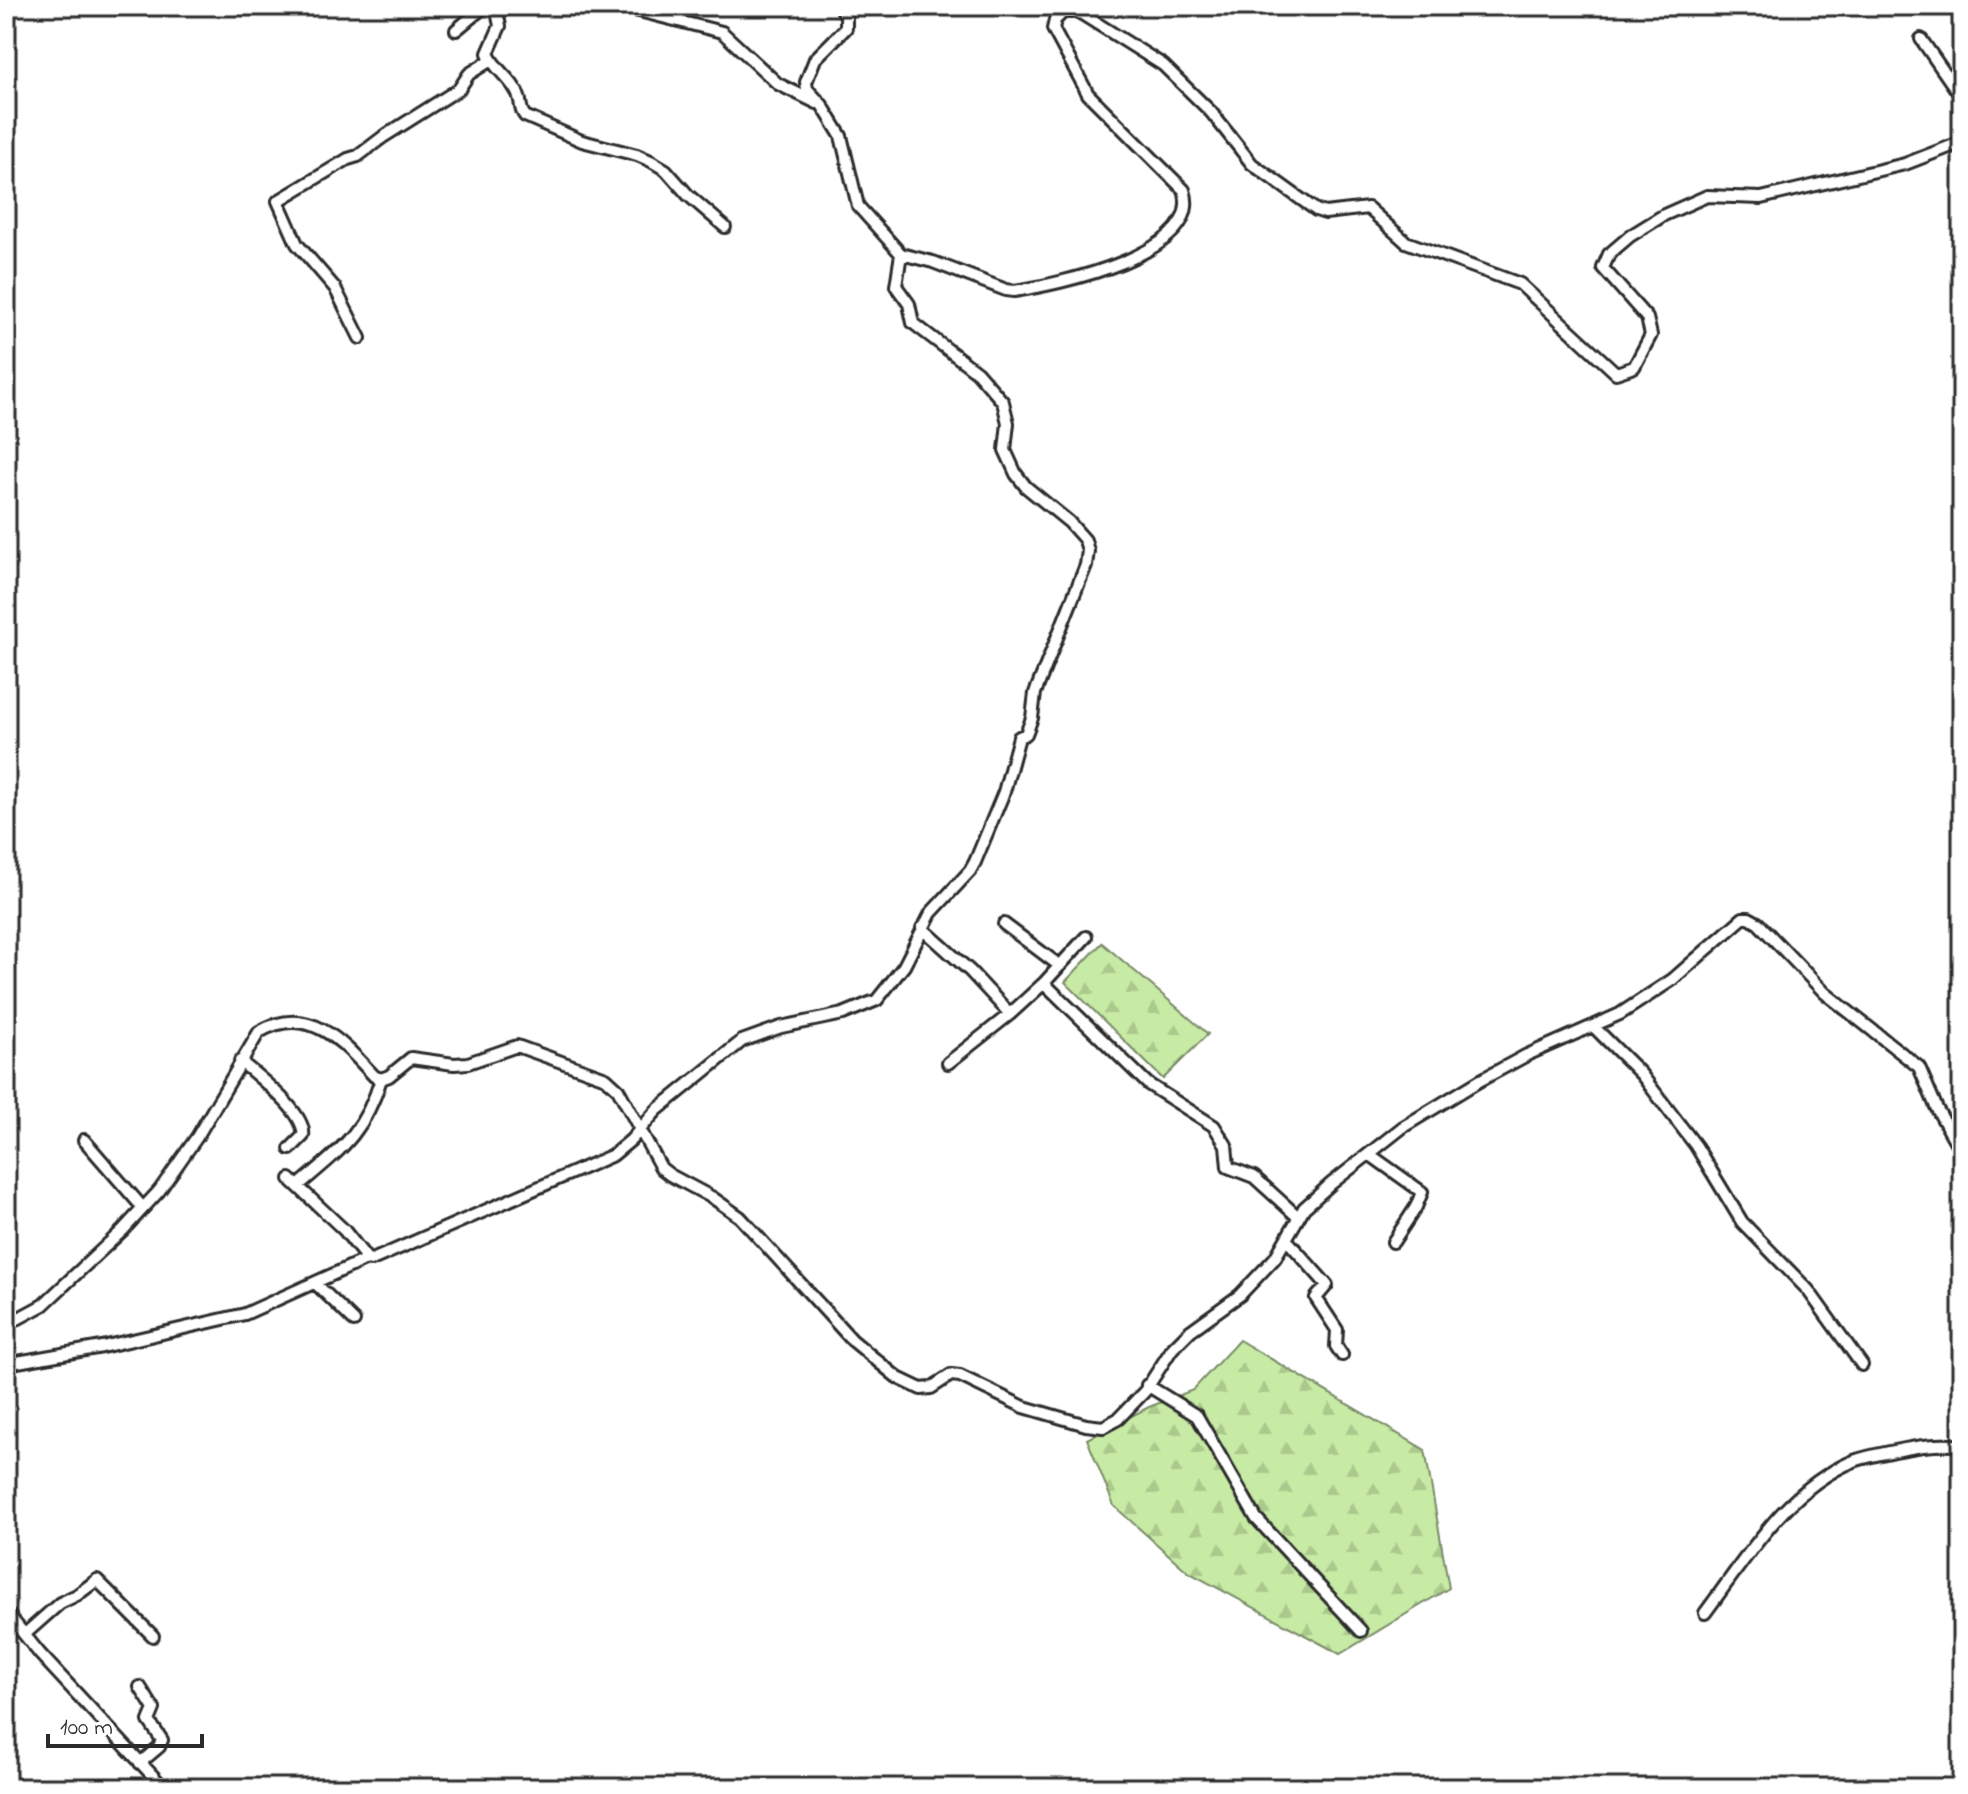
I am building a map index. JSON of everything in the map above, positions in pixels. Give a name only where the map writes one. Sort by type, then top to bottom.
[{"type":"street","points":[[456,30],[485,6]]},
{"type":"street","points":[[496,6],[500,26],[489,50],[491,60],[517,93],[525,116],[582,141],[651,161],[666,170],[688,195],[725,227]]},
{"type":"street","points":[[619,6],[722,32],[778,84],[822,105]]},
{"type":"street","points":[[840,6],[846,16],[846,28],[815,59],[806,82],[807,89],[822,105],[841,136],[858,206],[901,254],[1014,291],[1090,276],[1151,250],[1179,221],[1186,207],[1184,190],[1094,103],[1054,34],[1053,25],[1058,16],[1072,11],[1082,14],[1163,65],[1211,112],[1252,164],[1316,210],[1325,213],[1370,208],[1406,242],[1520,284],[1616,373],[1634,367],[1651,335],[1647,318],[1603,268],[1609,254],[1630,236],[1664,215],[1709,195],[1761,198],[1914,161],[1962,142]]},
{"type":"street","points":[[1921,39],[1962,98]]},
{"type":"street","points":[[360,338],[335,288],[297,244],[278,201],[358,156],[459,89],[469,74],[491,60]]},
{"type":"street","points":[[6,1364],[102,1347],[238,1316],[367,1259],[372,1260],[437,1233],[613,1155],[640,1131],[657,1110],[742,1041],[781,1027],[843,1014],[877,1000],[904,966],[931,913],[970,871],[987,837],[1004,792],[1019,737],[1026,734],[1032,718],[1035,693],[1086,565],[1088,551],[1085,540],[1075,528],[1026,487],[1010,465],[1005,450],[1008,423],[1003,402],[977,372],[913,323],[909,304],[896,286],[901,254]]},
{"type":"street","points":[[6,1325],[43,1305],[143,1208],[177,1167],[259,1032],[272,1024],[294,1021],[307,1022],[334,1037],[374,1076],[381,1079],[411,1058],[468,1063],[517,1046],[613,1082],[661,1168],[740,1217],[852,1340],[882,1366],[921,1389],[931,1388],[951,1375],[960,1376],[1024,1407],[1103,1427],[1129,1410],[1172,1349],[1190,1331],[1240,1295],[1275,1258],[1298,1217],[1332,1183],[1403,1127],[1479,1081],[1527,1055],[1620,1014],[1672,980],[1743,918],[1749,918],[1769,933],[1825,993],[1919,1067],[1937,1109],[1962,1153]]},
{"type":"street","points":[[1004,924],[1060,966]]},
{"type":"street","points":[[922,928],[970,971],[1010,1014]]},
{"type":"street","points":[[948,1063],[1044,983],[1086,937]]},
{"type":"street","points":[[1044,983],[1148,1084],[1214,1126],[1226,1145],[1228,1167],[1254,1177],[1298,1217]]},
{"type":"street","points":[[1594,1027],[1641,1074],[1696,1146],[1742,1222],[1808,1290],[1862,1365]]},
{"type":"street","points":[[240,1061],[277,1095],[302,1124],[303,1136],[290,1149]]},
{"type":"street","points":[[367,1259],[344,1230],[294,1183],[349,1140],[369,1112],[381,1079]]},
{"type":"street","points":[[84,1140],[143,1208]]},
{"type":"street","points":[[1369,1154],[1422,1192],[1393,1242]]},
{"type":"street","points":[[1287,1240],[1327,1285],[1316,1298],[1337,1330],[1336,1346],[1342,1355]]},
{"type":"street","points":[[315,1283],[354,1321]]},
{"type":"street","points":[[1147,1385],[1197,1416],[1256,1518],[1361,1631]]},
{"type":"street","points":[[1705,1613],[1776,1519],[1826,1476],[1866,1457],[1930,1443],[1962,1446]]},
{"type":"street","points":[[25,1634],[60,1603],[98,1580],[153,1636]]},
{"type":"street","points":[[6,1612],[164,1788]]},
{"type":"street","points":[[140,1687],[154,1709],[149,1721],[162,1740],[159,1747],[140,1763]]},
{"type":"green space","points":[[1102,943],[1208,1034],[1163,1079],[1065,982]]},
{"type":"green space","points":[[1239,1340],[1425,1450],[1449,1588],[1340,1654],[1188,1572],[1114,1506],[1087,1439],[1149,1407],[1193,1390]]}]
